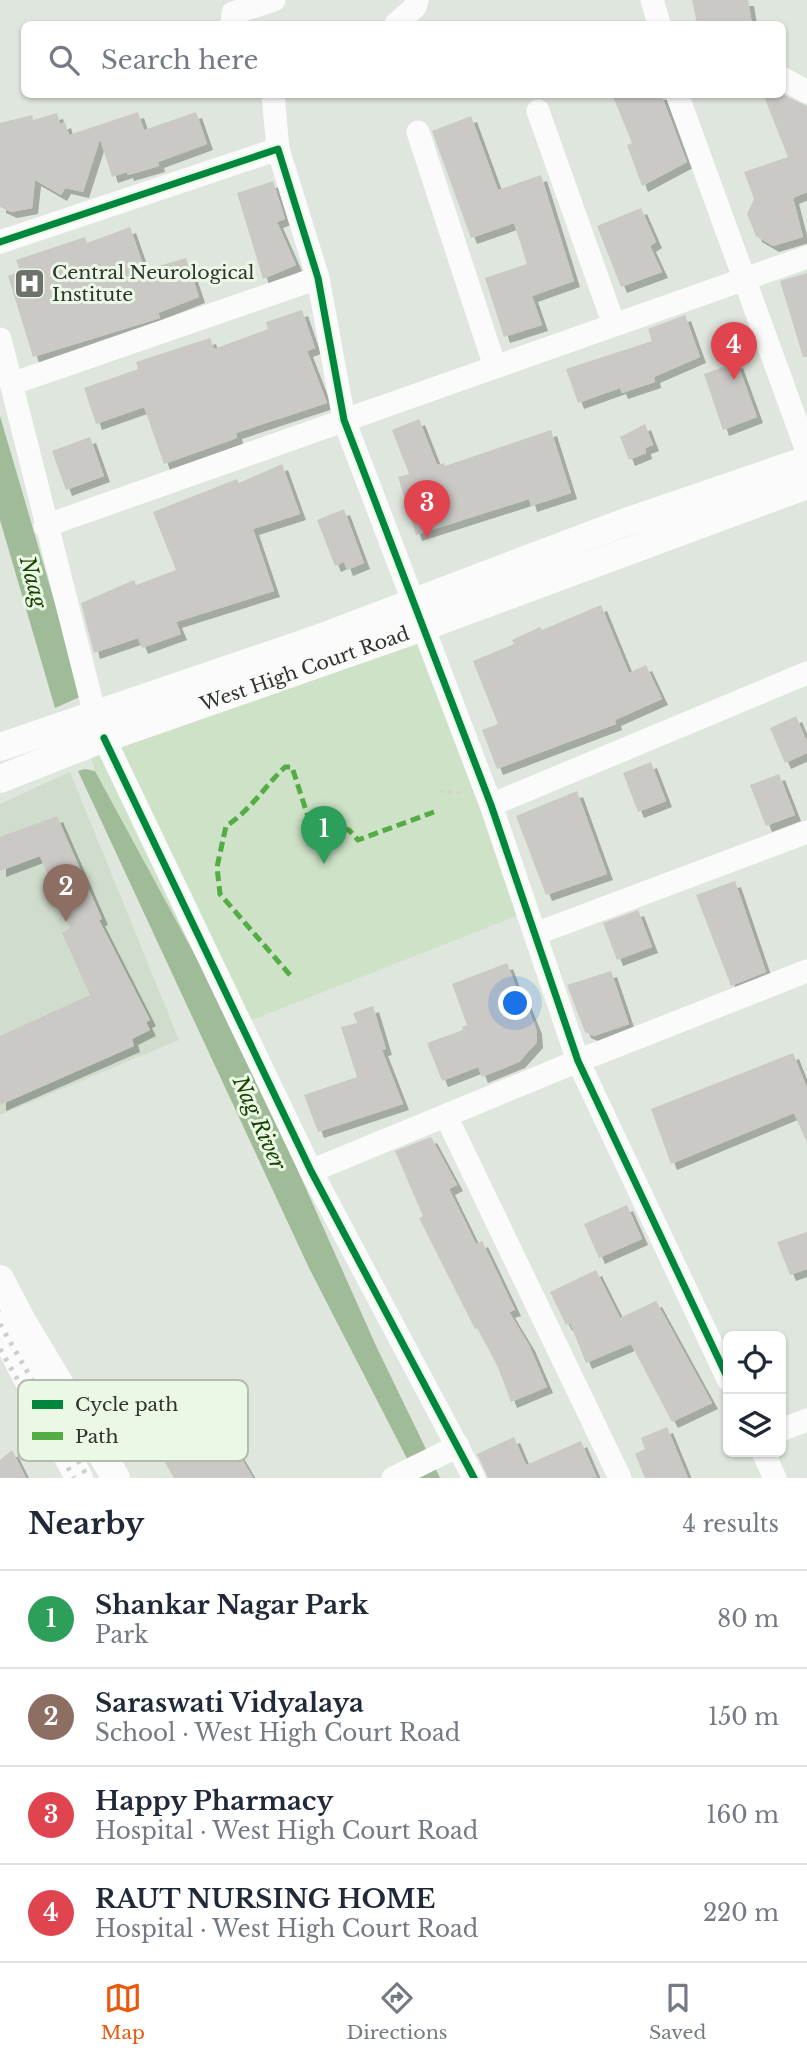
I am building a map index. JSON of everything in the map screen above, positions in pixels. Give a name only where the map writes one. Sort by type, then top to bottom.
[{"type":"main road","name":"West High Court Road","points":[[418,615],[623,523],[807,460]]},
{"type":"main road","name":"West High Court Road","points":[[0,779],[100,727],[418,615],[807,485]]},
{"type":"main road","name":"West High Court Road","points":[[0,747],[100,727]]},
{"type":"main road","points":[[0,1279],[59,1380]]},
{"type":"main road","points":[[0,1326],[28,1380]]},
{"type":"main road","points":[[70,1461],[79,1478]]},
{"type":"main road","points":[[106,1461],[116,1478]]},
{"type":"street","points":[[232,21],[233,13],[274,0]]},
{"type":"street","points":[[399,21],[417,0]]},
{"type":"street","points":[[652,0],[657,21]]},
{"type":"street","points":[[786,80],[807,92]]},
{"type":"street","points":[[273,98],[278,149],[317,278],[344,420],[491,805],[578,1061],[723,1368]]},
{"type":"street","points":[[678,98],[807,451]]},
{"type":"street","points":[[538,111],[614,325]]},
{"type":"street","points":[[418,132],[495,367]]},
{"type":"street","points":[[0,242],[278,149]]},
{"type":"street","points":[[45,526],[807,257]]},
{"type":"street","points":[[13,383],[317,278]]},
{"type":"street","points":[[0,339],[13,383],[45,526],[100,727],[311,1171],[455,1448],[474,1478]]},
{"type":"street","points":[[491,805],[807,673]]},
{"type":"street","points":[[535,934],[807,832]]},
{"type":"street","points":[[311,1171],[578,1061],[807,971]]},
{"type":"street","points":[[446,1116],[620,1478]]},
{"type":"street","points":[[786,1428],[807,1420]]},
{"type":"street","points":[[393,1478],[455,1448]]},
{"type":"street","points":[[765,1457],[775,1478]]},
{"type":"shaded area","points":[[421,633],[519,915],[234,1027],[95,771],[89,751]]},
{"type":"shaded area","points":[[70,772],[179,1040],[0,1115],[0,804]]},
{"type":"water","name":"Naag","points":[[0,416],[82,696],[55,708],[0,520]]},
{"type":"water","name":"Nag River","points":[[78,771],[95,771],[234,1027],[377,1348],[440,1478],[417,1478],[309,1268]]},
{"type":"building","points":[[692,0],[748,0],[752,21],[696,21]]},
{"type":"building","points":[[786,96],[807,106],[807,192],[793,198],[803,237],[773,246],[756,236],[747,214],[754,199],[744,172],[788,157],[765,98]]},
{"type":"building","points":[[614,98],[663,98],[687,162],[642,186],[627,145],[632,143]]},
{"type":"building","points":[[138,112],[144,130],[196,112],[207,144],[158,162],[159,166],[112,177],[100,139],[83,192],[65,188],[61,195],[35,180],[32,208],[11,212],[0,207],[0,123],[32,115],[33,120],[57,113],[60,124],[65,122],[69,135]]},
{"type":"building","points":[[471,116],[498,190],[541,175],[574,281],[532,296],[542,325],[504,337],[485,278],[527,264],[514,223],[471,238],[432,131]]},
{"type":"building","points":[[273,181],[285,219],[277,222],[296,265],[263,279],[237,193]]},
{"type":"building","points":[[641,208],[656,242],[650,246],[662,272],[621,287],[597,226]]},
{"type":"building","points":[[130,227],[145,270],[186,258],[199,297],[158,313],[160,318],[33,357],[8,276],[20,271],[16,260],[85,237],[87,243]]},
{"type":"building","points":[[807,273],[807,357],[803,357],[780,281]]},
{"type":"building","points":[[302,310],[315,348],[307,351],[327,403],[236,433],[237,438],[164,464],[144,407],[96,424],[84,388],[138,369],[136,362],[210,338],[214,349],[268,329],[266,322]]},
{"type":"building","points":[[685,315],[700,357],[654,377],[655,382],[622,393],[620,388],[578,403],[566,369],[652,341],[648,329]]},
{"type":"building","points":[[737,362],[757,417],[723,430],[704,374]]},
{"type":"building","points":[[419,419],[437,465],[444,463],[445,466],[551,430],[571,493],[531,506],[529,499],[416,535],[398,477],[409,474],[392,430]]},
{"type":"building","points":[[645,424],[653,445],[645,448],[646,453],[629,460],[620,437]]},
{"type":"building","points":[[90,437],[104,476],[66,490],[52,451]]},
{"type":"building","points":[[282,464],[300,514],[253,529],[274,591],[176,622],[181,634],[142,648],[138,638],[94,653],[81,603],[134,580],[136,585],[176,570],[153,512],[237,479],[239,483]]},
{"type":"building","points":[[344,509],[364,563],[347,570],[344,562],[335,566],[317,520]]},
{"type":"building","points":[[601,605],[629,673],[646,665],[662,699],[615,720],[616,724],[497,769],[482,730],[498,724],[473,661],[514,644],[512,640],[540,627],[542,630]]},
{"type":"building","points":[[796,716],[807,742],[807,753],[785,763],[770,728]]},
{"type":"building","points":[[651,762],[666,801],[638,812],[623,773]]},
{"type":"building","points":[[779,774],[795,815],[766,826],[750,785]]},
{"type":"building","points":[[577,791],[607,874],[546,895],[516,816]]},
{"type":"building","points":[[57,816],[102,919],[99,920],[150,1020],[146,1022],[150,1030],[132,1039],[134,1046],[0,1105],[0,1036],[90,995],[62,933],[70,928],[40,856],[0,871],[0,837]]},
{"type":"building","points":[[735,881],[766,972],[731,986],[696,895]]},
{"type":"building","points":[[638,910],[652,947],[617,960],[603,923]]},
{"type":"building","points":[[507,963],[522,1003],[525,1001],[536,1028],[537,1042],[519,1062],[482,1077],[478,1067],[442,1081],[427,1043],[463,1030],[462,1027],[467,1025],[452,984]]},
{"type":"building","points":[[611,971],[629,1024],[594,1036],[585,1032],[567,985]]},
{"type":"building","points":[[373,1006],[386,1049],[382,1050],[403,1104],[318,1132],[304,1095],[357,1077],[341,1027],[357,1023],[353,1013]]},
{"type":"building","points":[[793,1053],[807,1088],[807,1143],[794,1113],[671,1164],[651,1109]]},
{"type":"building","points":[[431,1137],[457,1185],[449,1189],[476,1244],[482,1241],[515,1310],[509,1312],[529,1345],[547,1387],[511,1402],[497,1365],[477,1328],[475,1329],[419,1218],[423,1216],[395,1151]]},
{"type":"building","points":[[627,1205],[642,1239],[599,1258],[584,1224]]},
{"type":"building","points":[[807,1232],[807,1269],[790,1275],[777,1242]]},
{"type":"building","points":[[596,1270],[620,1318],[656,1301],[712,1403],[672,1422],[631,1344],[586,1363],[570,1323],[566,1325],[550,1292]]},
{"type":"building","points":[[667,1427],[688,1478],[645,1478],[635,1454],[645,1449],[641,1438]]},
{"type":"building","points":[[514,1437],[526,1465],[581,1441],[597,1478],[488,1478],[477,1454]]},
{"type":"building","points":[[12,1450],[26,1478],[0,1478],[0,1460]]},
{"type":"building","points":[[164,1461],[243,1461],[253,1478],[174,1478]]},
{"type":"railway","points":[[0,1324],[32,1380]]},
{"type":"railway","points":[[0,1349],[18,1380]]},
{"type":"railway","points":[[64,1461],[74,1478]]},
{"type":"railway","points":[[78,1461],[88,1478]]},
{"type":"marked path","points":[[290,975],[220,894],[217,867],[226,826],[250,806],[285,767],[292,767],[310,823],[349,830],[358,840],[434,812]]},
{"type":"cycle path","points":[[0,242],[278,149],[318,278],[344,420],[491,805],[578,1061],[723,1368]]},
{"type":"cycle path","points":[[104,738],[311,1171],[474,1478]]},
{"type":"place","name":"Central Neurological Institute","points":[[29,283]]},
{"type":"place","name":"RAUT NURSING HOME","points":[[734,380]]},
{"type":"place","name":"Happy Pharmacy","points":[[427,538]]},
{"type":"place","name":"Shankar Nagar Park","points":[[324,864]]},
{"type":"place","name":"Saraswati Vidyalaya","points":[[66,922]]}]
